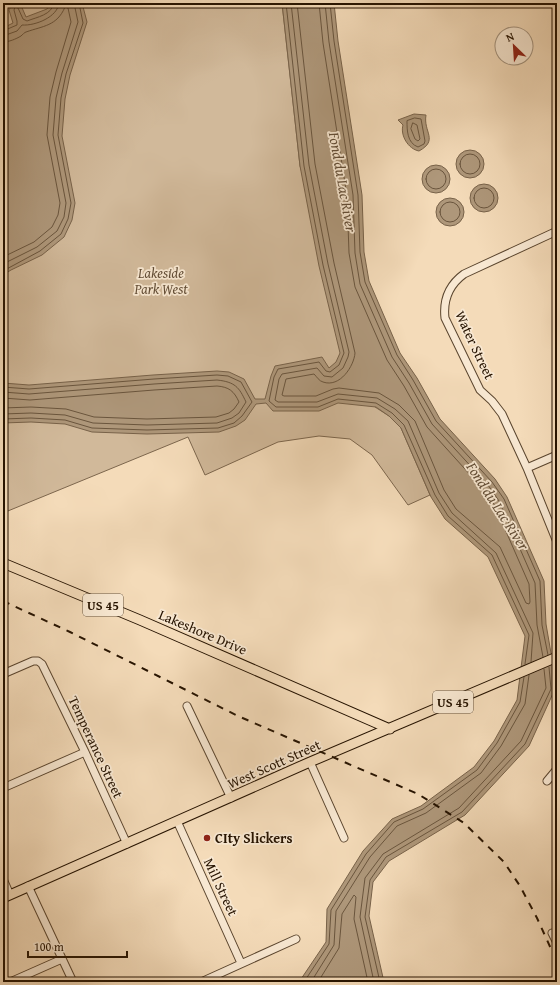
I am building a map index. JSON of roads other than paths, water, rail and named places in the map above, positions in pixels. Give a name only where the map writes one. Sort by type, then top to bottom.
[{"type":"main road","name":"Lakeshore Drive","points":[[3,563],[140,620],[390,729]]},
{"type":"main road","name":"West Scott Street","points":[[7,896],[310,762],[557,657]]},
{"type":"street","name":"Water Street","points":[[557,231],[464,274],[451,287],[445,304],[445,318],[480,390],[492,401],[502,414],[527,468],[557,542]]},
{"type":"street","points":[[527,468],[557,454]]},
{"type":"street","name":"Temperance Street","points":[[3,674],[32,662],[39,662],[47,671],[127,844]]},
{"type":"street","points":[[187,706],[231,798]]},
{"type":"street","points":[[3,788],[85,752]]},
{"type":"street","points":[[310,762],[344,838]]},
{"type":"street","points":[[547,781],[557,769]]},
{"type":"street","name":"Mill Street","points":[[177,821],[241,964]]},
{"type":"street","points":[[3,879],[7,896]]},
{"type":"street","points":[[28,886],[73,982]]},
{"type":"street","points":[[552,933],[557,943]]},
{"type":"street","points":[[201,982],[296,939]]},
{"type":"street","points":[[10,982],[62,959]]},
{"type":"water","points":[[13,3],[20,3],[26,17],[47,9],[51,3],[82,3],[87,22],[70,75],[65,99],[62,136],[75,203],[72,220],[64,237],[42,255],[3,275],[3,28],[13,23],[9,10]]},
{"type":"water","name":"Fond du Lac River","points":[[282,3],[334,3],[338,41],[362,195],[364,252],[369,281],[400,353],[417,378],[440,419],[495,479],[507,497],[544,581],[546,624],[555,689],[529,746],[465,815],[389,861],[373,882],[369,916],[384,982],[299,982],[326,942],[327,909],[363,851],[392,819],[421,806],[474,767],[494,741],[517,700],[525,636],[488,557],[445,519],[431,497],[401,428],[389,416],[376,407],[338,403],[319,411],[273,411],[266,403],[256,404],[245,420],[236,426],[219,432],[147,434],[92,432],[65,424],[31,422],[3,423],[3,383],[29,385],[217,371],[229,372],[244,379],[255,399],[265,399],[275,366],[322,357],[329,368],[336,362],[340,353],[319,266],[300,166]]},
{"type":"water","points":[[414,114],[426,115],[426,126],[429,135],[428,143],[419,151],[408,145],[402,129],[403,125],[398,120]]},
{"type":"water","points":[[470,150],[480,154],[484,164],[480,174],[470,178],[460,174],[456,164],[460,154]]},
{"type":"water","points":[[436,165],[446,169],[450,179],[446,189],[436,193],[426,189],[422,179],[426,169]]},
{"type":"water","points":[[484,184],[494,188],[498,198],[494,208],[484,212],[474,208],[470,198],[474,188]]},
{"type":"water","points":[[450,198],[460,202],[464,212],[460,222],[450,226],[440,222],[436,212],[440,202]]},
{"type":"railway","points":[[3,601],[70,632],[238,716],[418,794],[464,823],[504,862],[520,886],[537,918],[557,962]]},
{"type":"place","name":"CIty Slickers","points":[[207,838]]},
{"type":"park label","name":"Lakeside Park West","points":[[161,282]]}]
